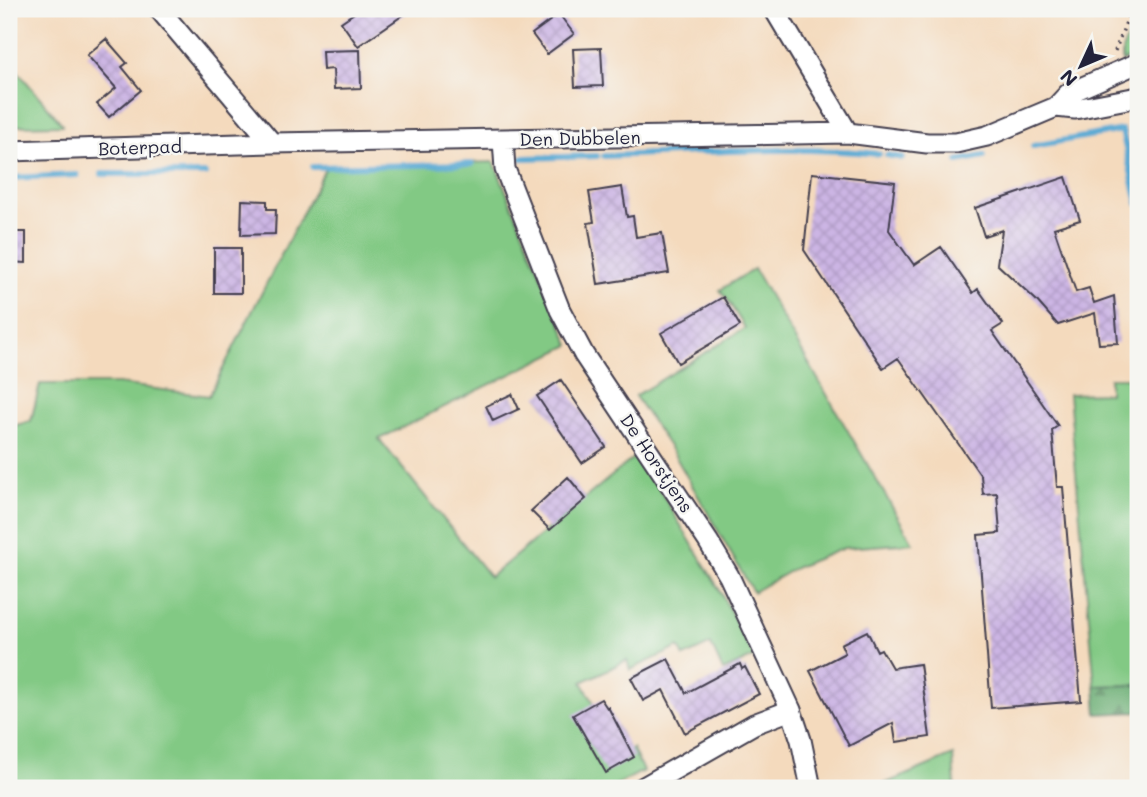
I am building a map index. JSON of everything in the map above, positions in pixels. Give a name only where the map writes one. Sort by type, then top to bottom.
[{"type":"street","points":[[159,9],[272,143]]},
{"type":"street","points":[[774,9],[848,133]]},
{"type":"street","name":"Den Dubbelen","points":[[272,143],[848,133],[927,143],[968,141],[987,136],[1056,107],[1069,93],[1138,63]]},
{"type":"street","name":"Den Dubbelen","points":[[1056,107],[1136,106]]},
{"type":"street","name":"De Horstjens","points":[[503,140],[505,169],[571,333],[719,559],[791,710],[801,740],[811,788]]},
{"type":"street","name":"Boterpad","points":[[9,151],[272,143]]},
{"type":"street","points":[[642,788],[754,724],[791,710]]},
{"type":"path","points":[[1119,71],[1115,50],[1128,18],[1127,9]]},
{"type":"path","points":[[1128,18],[1138,13]]},
{"type":"path","points":[[1136,106],[1138,128]]},
{"type":"green space","points":[[1138,22],[1138,53],[1122,62],[1122,51],[1132,25]]},
{"type":"green space","points":[[9,61],[63,125],[9,126]]},
{"type":"green space","points":[[494,162],[570,345],[379,439],[490,577],[638,454],[719,589],[754,657],[723,671],[711,644],[684,657],[679,647],[630,670],[627,660],[582,682],[600,714],[613,759],[632,748],[643,771],[611,788],[9,788],[9,427],[31,421],[40,384],[118,384],[209,396],[326,167]]},
{"type":"green space","points":[[754,269],[913,543],[844,548],[797,567],[753,592],[674,454],[635,396],[745,328],[720,290]]},
{"type":"green space","points":[[1109,378],[1138,378],[1138,685],[1095,686],[1069,394],[1109,393]]},
{"type":"green space","points":[[1138,685],[1138,712],[1097,714],[1095,686]]},
{"type":"green space","points":[[953,755],[955,788],[875,788]]},
{"type":"building","points":[[360,9],[412,9],[358,46],[341,22]]},
{"type":"building","points":[[559,14],[574,34],[547,54],[532,34]]},
{"type":"building","points":[[106,39],[127,63],[122,67],[141,90],[109,117],[97,104],[116,88],[87,55]]},
{"type":"building","points":[[601,48],[603,86],[575,87],[573,49]]},
{"type":"building","points":[[360,50],[361,88],[334,89],[333,69],[323,70],[322,51]]},
{"type":"building","points":[[812,173],[895,182],[889,230],[914,265],[941,247],[973,293],[978,289],[1003,324],[992,331],[1058,426],[1052,430],[1057,487],[1063,487],[1081,701],[991,708],[978,535],[1000,533],[997,493],[983,494],[981,476],[898,358],[883,368],[804,250]]},
{"type":"building","points":[[1066,177],[1080,220],[1054,228],[1076,292],[1089,288],[1094,303],[1114,296],[1118,343],[1099,344],[1095,313],[1058,325],[1036,300],[997,264],[1002,230],[984,236],[975,208]]},
{"type":"building","points":[[622,187],[627,217],[633,216],[636,237],[662,233],[669,273],[598,284],[588,223],[594,222],[589,192]]},
{"type":"building","points":[[242,200],[267,201],[267,209],[276,209],[275,234],[241,235]]},
{"type":"building","points":[[9,232],[26,232],[26,263],[9,262]]},
{"type":"building","points":[[214,248],[241,248],[241,293],[214,293]]},
{"type":"building","points":[[723,297],[740,326],[678,363],[661,333]]},
{"type":"building","points":[[561,380],[606,447],[582,463],[537,396]]},
{"type":"building","points":[[512,394],[519,409],[493,421],[486,406]]},
{"type":"building","points":[[568,477],[586,499],[550,530],[531,511]]},
{"type":"building","points":[[867,631],[877,651],[881,649],[892,668],[920,664],[930,737],[896,742],[893,723],[849,746],[810,671],[845,653],[841,644]]},
{"type":"building","points":[[668,659],[686,693],[740,664],[742,669],[745,667],[759,694],[685,733],[663,690],[643,701],[631,678]]},
{"type":"building","points":[[601,699],[608,707],[634,757],[606,773],[573,715]]},
{"type":"waterway","points":[[1033,146],[1122,130],[1138,203]]},
{"type":"waterway","points":[[604,156],[776,150],[879,154]]},
{"type":"waterway","points":[[887,155],[902,158]]},
{"type":"waterway","points":[[522,158],[597,156]]},
{"type":"waterway","points":[[958,161],[984,156]]},
{"type":"waterway","points":[[313,167],[472,164]]},
{"type":"waterway","points":[[102,174],[205,174]]},
{"type":"waterway","points":[[9,178],[77,175]]}]
